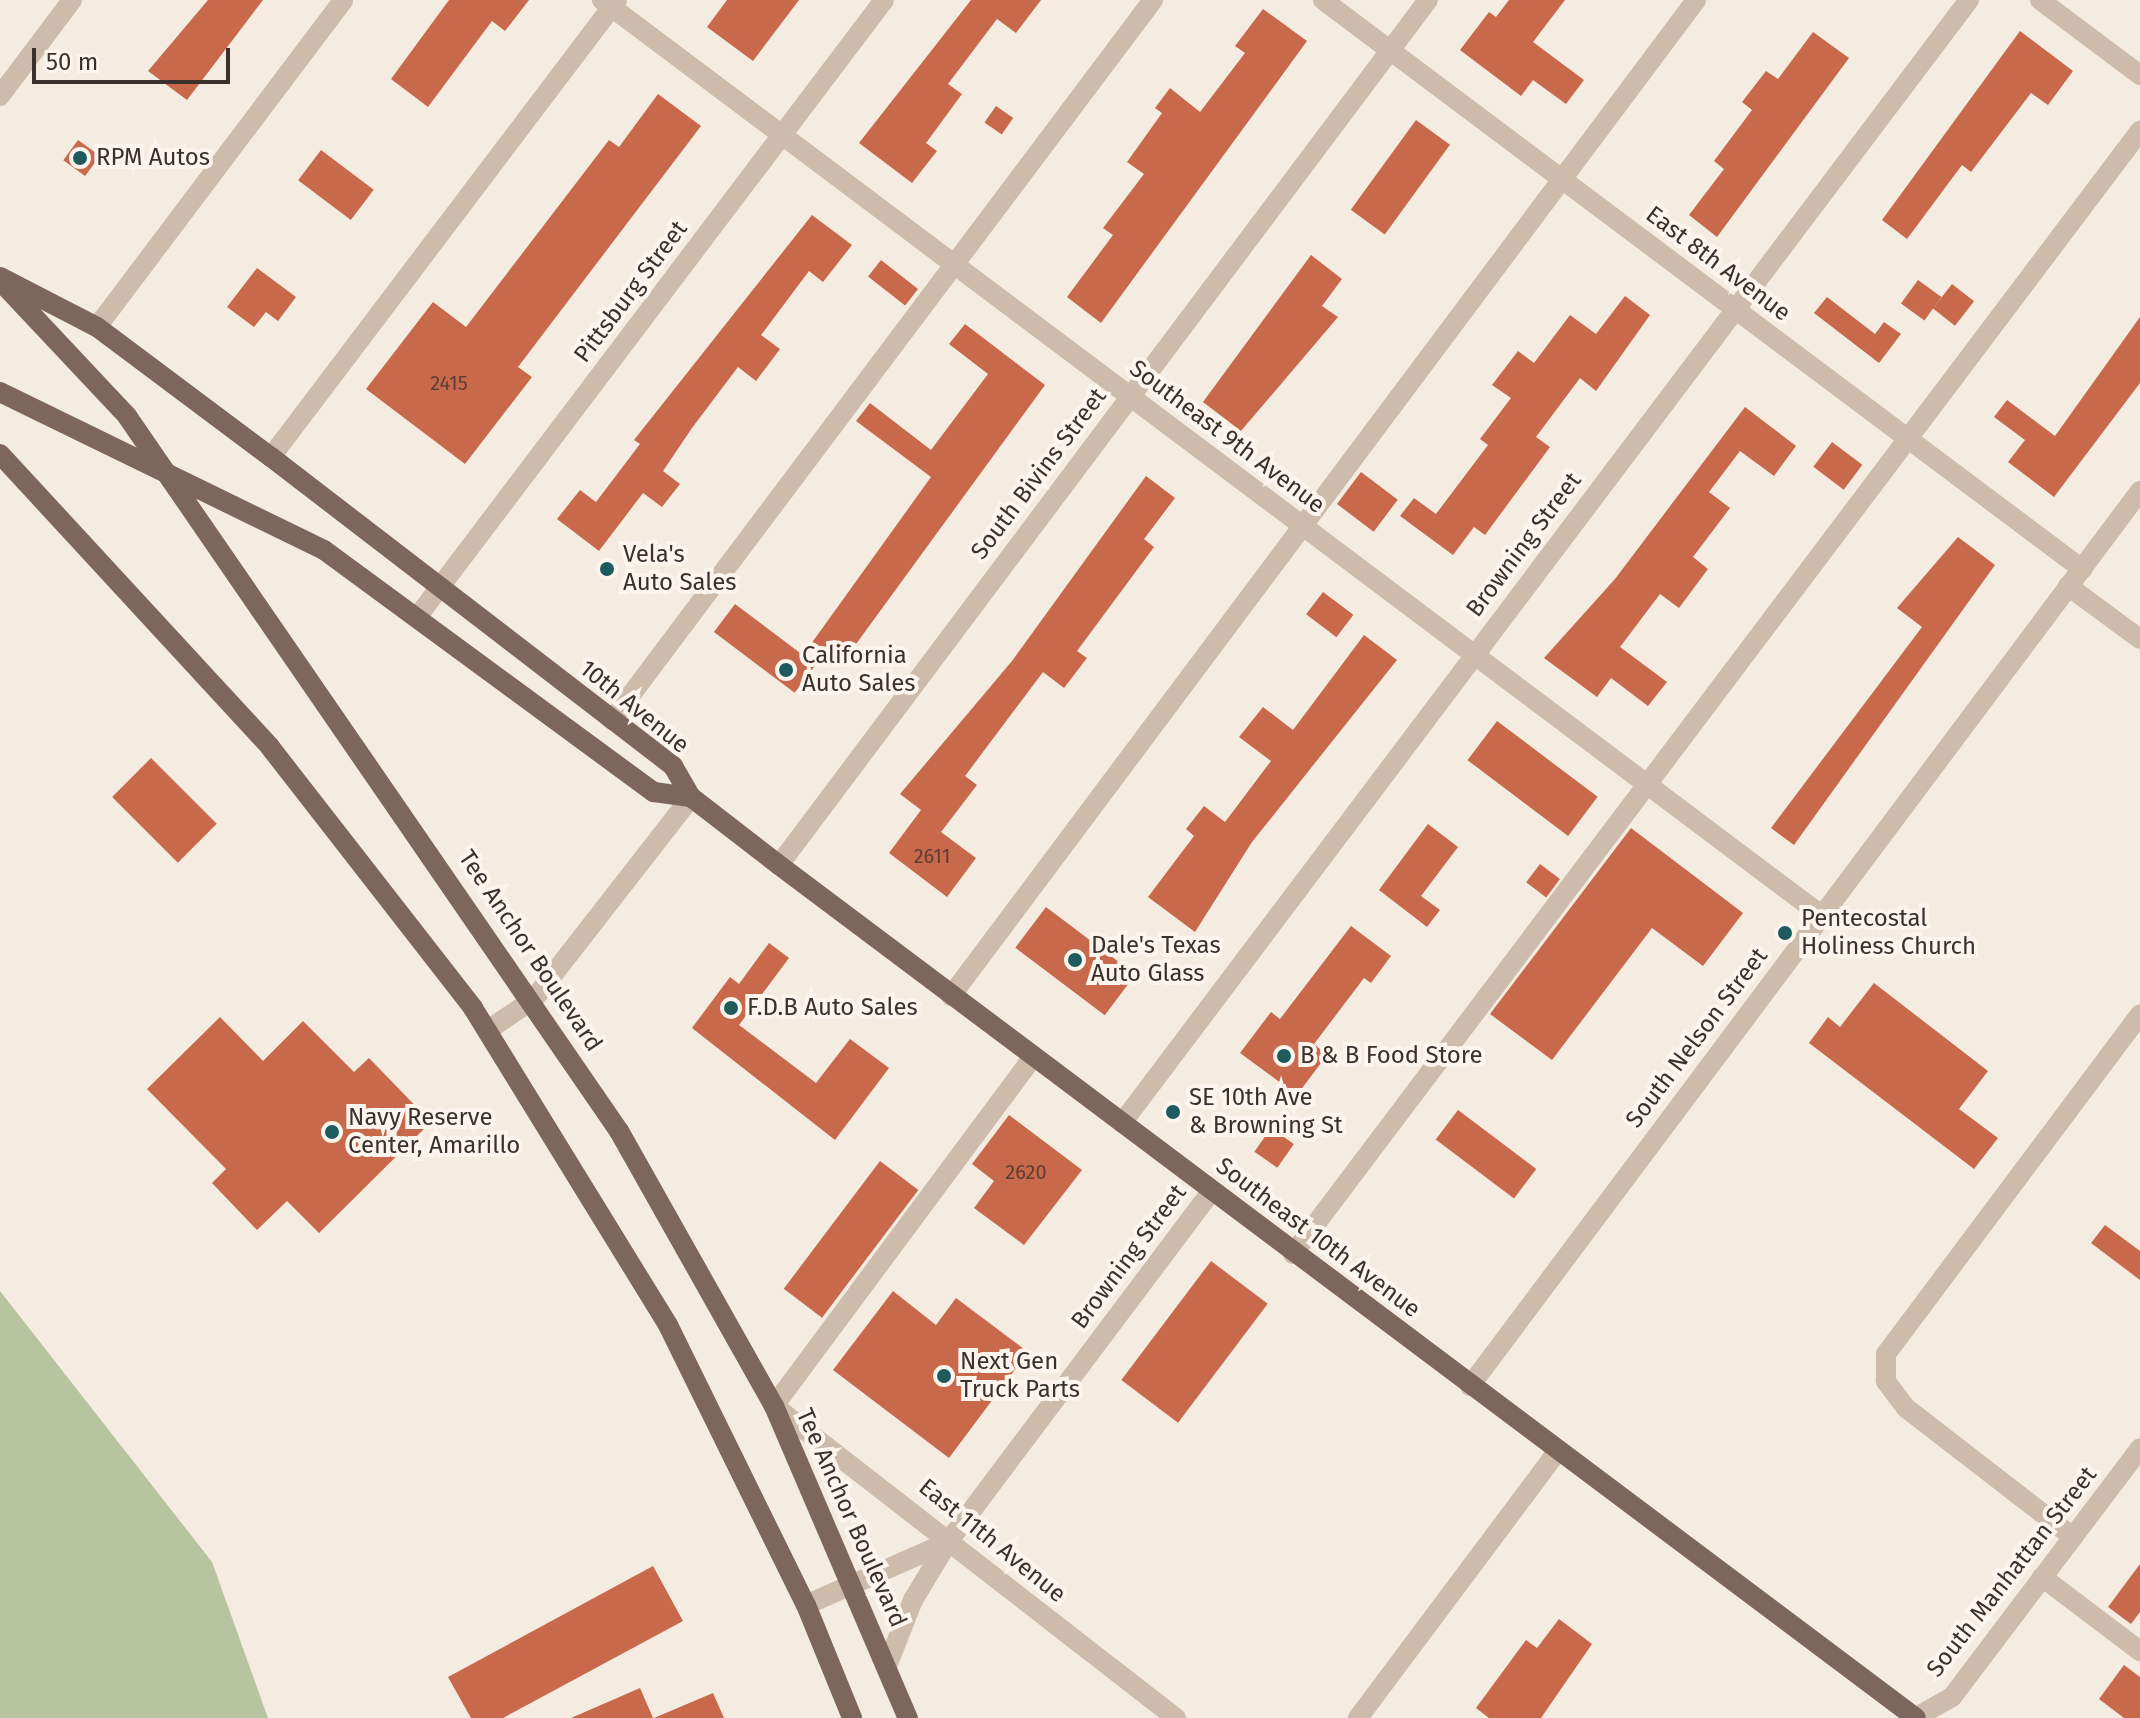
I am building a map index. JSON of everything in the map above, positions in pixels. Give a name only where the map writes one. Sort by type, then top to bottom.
[{"type":"main road","name":"10th Avenue","points":[[0,280],[97,327],[271,457],[438,589],[673,766],[691,797]]},
{"type":"main road","name":"Tee Anchor Boulevard","points":[[0,280],[91,375],[164,470],[534,999],[619,1131],[774,1406],[855,1584],[908,1718]]},
{"type":"main road","name":"10th Avenue","points":[[0,392],[324,550],[654,792],[691,797]]},
{"type":"main road","points":[[0,454],[270,747],[383,884],[488,1030],[668,1325],[806,1605],[852,1718]]},
{"type":"main road","name":"Southeast 10th Avenue","points":[[691,797],[1293,1254],[1916,1718]]},
{"type":"street","points":[[0,96],[72,0]]},
{"type":"street","points":[[97,327],[343,0]]},
{"type":"street","name":"Pittsburg Street","points":[[418,616],[884,0]]},
{"type":"street","points":[[612,720],[1153,0]]},
{"type":"street","name":"East 8th Avenue","points":[[1323,0],[2082,569]]},
{"type":"street","name":"South Bivins Street","points":[[779,865],[1428,0]]},
{"type":"street","points":[[951,996],[1696,0]]},
{"type":"street","name":"Browning Street","points":[[1122,1123],[1969,0]]},
{"type":"street","points":[[2040,0],[2140,75]]},
{"type":"street","points":[[271,457],[610,2]]},
{"type":"street","name":"Southeast 9th Avenue","points":[[610,2],[782,136],[1821,915]]},
{"type":"street","points":[[1293,1254],[2140,131]]},
{"type":"street","name":"South Nelson Street","points":[[1470,1386],[2140,491]]},
{"type":"street","points":[[2068,586],[2140,639]]},
{"type":"street","points":[[488,1030],[534,999],[691,797]]},
{"type":"street","points":[[2073,1537],[1906,1408],[1886,1381],[1886,1354],[2140,1014]]},
{"type":"street","points":[[774,1406],[1033,1057]]},
{"type":"street","name":"Browning Street","points":[[806,1605],[948,1542],[1212,1191]]},
{"type":"street","name":"East 11th Avenue","points":[[774,1406],[1176,1718]]},
{"type":"street","name":"South Manhattan Street","points":[[1916,1718],[1952,1697],[2140,1448]]},
{"type":"street","points":[[1358,1718],[1558,1451]]},
{"type":"street","points":[[887,1666],[913,1600],[948,1542]]},
{"type":"street","points":[[2042,1577],[2140,1651]]},
{"type":"green space","points":[[0,1291],[212,1562],[268,1718],[0,1718]]},
{"type":"building","points":[[208,0],[263,0],[187,100],[148,71]]},
{"type":"building","points":[[449,0],[529,0],[505,31],[492,21],[428,107],[391,79]]},
{"type":"building","points":[[727,0],[799,0],[753,61],[707,27]]},
{"type":"building","points":[[971,0],[1041,0],[1016,33],[997,19],[948,84],[962,94],[926,143],[937,151],[912,183],[859,143]]},
{"type":"building","points":[[1509,0],[1565,0],[1533,42],[1584,80],[1566,104],[1533,80],[1521,96],[1460,50],[1489,12],[1496,17]]},
{"type":"building","points":[[1263,9],[1307,41],[1101,323],[1067,297],[1113,235],[1103,228],[1144,174],[1127,162],[1162,113],[1155,108],[1170,88],[1200,112],[1245,53],[1235,46]]},
{"type":"building","points":[[2020,31],[2073,71],[2048,105],[2031,93],[1971,172],[1962,165],[1907,239],[1882,220]]},
{"type":"building","points":[[1813,32],[1849,58],[1717,237],[1689,215],[1724,169],[1714,161],[1752,110],[1742,102],[1766,71],[1778,79]]},
{"type":"building","points":[[658,94],[701,126],[518,367],[532,377],[465,464],[366,389],[433,302],[466,327],[609,140],[619,147]]},
{"type":"building","points":[[996,106],[1013,118],[1002,134],[985,122]]},
{"type":"building","points":[[1416,120],[1450,145],[1385,234],[1351,210]]},
{"type":"building","points":[[78,140],[100,156],[85,176],[63,160]]},
{"type":"building","points":[[321,150],[374,190],[351,220],[298,180]]},
{"type":"building","points":[[812,215],[852,245],[823,282],[809,271],[761,335],[780,349],[756,381],[738,367],[692,428],[663,471],[680,484],[662,507],[643,493],[599,551],[557,519],[580,490],[596,502],[640,444],[634,440]]},
{"type":"building","points":[[1311,255],[1342,279],[1322,306],[1338,317],[1241,431],[1203,402]]},
{"type":"building","points":[[881,260],[918,289],[905,305],[868,277]]},
{"type":"building","points":[[257,268],[296,297],[278,321],[266,312],[254,327],[227,307]]},
{"type":"building","points":[[1918,280],[1941,297],[1924,321],[1901,303]]},
{"type":"building","points":[[1952,284],[1974,301],[1955,326],[1933,308]]},
{"type":"building","points":[[1625,296],[1650,315],[1596,391],[1580,378],[1536,437],[1550,447],[1485,535],[1474,527],[1453,555],[1400,516],[1414,498],[1436,514],[1488,445],[1480,439],[1511,398],[1492,385],[1518,351],[1534,363],[1570,315],[1596,334]]},
{"type":"building","points":[[1827,297],[1875,334],[1884,322],[1901,334],[1879,363],[1814,313]]},
{"type":"building","points":[[2140,317],[2140,383],[2054,497],[2008,462],[2025,440],[1994,417],[2007,400],[2055,436]]},
{"type":"building","points":[[965,324],[1045,385],[840,666],[811,644],[931,477],[856,421],[870,403],[931,450],[988,374],[949,344]]},
{"type":"building","points":[[1745,407],[1796,446],[1774,476],[1740,451],[1709,492],[1730,508],[1693,557],[1708,569],[1679,608],[1660,594],[1620,647],[1667,682],[1648,706],[1611,678],[1597,697],[1544,658],[1615,579]]},
{"type":"building","points":[[1832,442],[1862,465],[1844,490],[1813,467]]},
{"type":"building","points":[[1361,472],[1398,500],[1374,532],[1337,504]]},
{"type":"building","points":[[1146,476],[1175,498],[1144,539],[1154,547],[1077,651],[1087,658],[1064,688],[1043,672],[965,776],[977,785],[941,832],[976,858],[947,897],[889,853],[921,810],[900,794],[1012,661]]},
{"type":"building","points":[[1958,537],[1995,565],[1794,845],[1771,828],[1922,627],[1897,608]]},
{"type":"building","points":[[1323,592],[1353,615],[1336,637],[1306,614]]},
{"type":"building","points":[[735,604],[816,665],[795,693],[714,632]]},
{"type":"building","points":[[1364,635],[1397,660],[1252,842],[1195,932],[1148,897],[1194,836],[1186,829],[1204,806],[1225,822],[1271,761],[1239,737],[1263,707],[1293,730]]},
{"type":"building","points":[[1497,721],[1598,797],[1568,836],[1468,760]]},
{"type":"building","points":[[151,758],[217,824],[178,863],[112,797]]},
{"type":"building","points":[[1428,824],[1458,847],[1421,896],[1440,910],[1427,927],[1379,890]]},
{"type":"building","points":[[1631,828],[1743,913],[1703,966],[1652,928],[1552,1060],[1490,1014]]},
{"type":"building","points":[[1540,864],[1560,879],[1546,897],[1526,882]]},
{"type":"building","points":[[1046,907],[1135,974],[1105,1015],[1015,948]]},
{"type":"building","points":[[1351,926],[1391,956],[1371,983],[1364,978],[1314,1044],[1327,1055],[1297,1095],[1240,1053],[1271,1012],[1280,1019]]},
{"type":"building","points":[[769,943],[789,958],[739,1025],[816,1083],[850,1039],[889,1068],[835,1140],[692,1028],[730,977],[739,984]]},
{"type":"building","points":[[1874,983],[1988,1071],[1959,1109],[1998,1138],[1974,1169],[1809,1043],[1828,1017],[1840,1027]]},
{"type":"building","name":"Navy Reserve Center, Amarillo","points":[[220,1017],[263,1061],[303,1021],[354,1072],[369,1058],[431,1122],[319,1233],[287,1201],[257,1230],[212,1183],[226,1169],[147,1089]]},
{"type":"building","points":[[1458,1110],[1536,1169],[1514,1199],[1436,1140]]},
{"type":"building","points":[[1009,1115],[1082,1170],[1024,1245],[974,1208],[994,1181],[972,1164]]},
{"type":"building","points":[[1271,1128],[1294,1144],[1277,1168],[1254,1152]]},
{"type":"building","points":[[880,1161],[918,1190],[822,1318],[784,1289]]},
{"type":"building","points":[[2105,1225],[2140,1251],[2140,1280],[2091,1243]]},
{"type":"building","points":[[1211,1261],[1268,1304],[1178,1423],[1121,1380]]},
{"type":"building","points":[[893,1291],[936,1325],[956,1298],[1028,1352],[949,1458],[833,1370]]},
{"type":"building","points":[[2140,1564],[2140,1612],[2131,1624],[2108,1607]]},
{"type":"building","points":[[653,1566],[683,1621],[503,1718],[471,1718],[448,1677]]},
{"type":"building","points":[[1559,1619],[1592,1644],[1541,1718],[1489,1718],[1476,1708],[1526,1640],[1537,1648]]},
{"type":"building","points":[[2124,1665],[2140,1677],[2140,1718],[2124,1718],[2099,1699]]},
{"type":"building","points":[[640,1688],[653,1718],[571,1718]]},
{"type":"building","points":[[713,1693],[724,1718],[654,1718]]},
{"type":"place","name":"RPM Autos","points":[[80,158]]},
{"type":"place","name":"Vela's Auto Sales","points":[[607,569]]},
{"type":"place","name":"California Auto Sales","points":[[786,670]]},
{"type":"place","name":"Pentecostal Holiness Church","points":[[1785,933]]},
{"type":"place","name":"Dale's Texas Auto Glass","points":[[1075,960]]},
{"type":"place","name":"F.D.B Auto Sales","points":[[731,1008]]},
{"type":"place","name":"B & B Food Store","points":[[1284,1056]]},
{"type":"place","name":"SE 10th Ave & Browning St","points":[[1173,1112]]},
{"type":"place","name":"Navy Reserve Center, Amarillo","points":[[332,1132]]},
{"type":"place","name":"Next Gen Truck Parts","points":[[944,1376]]}]
